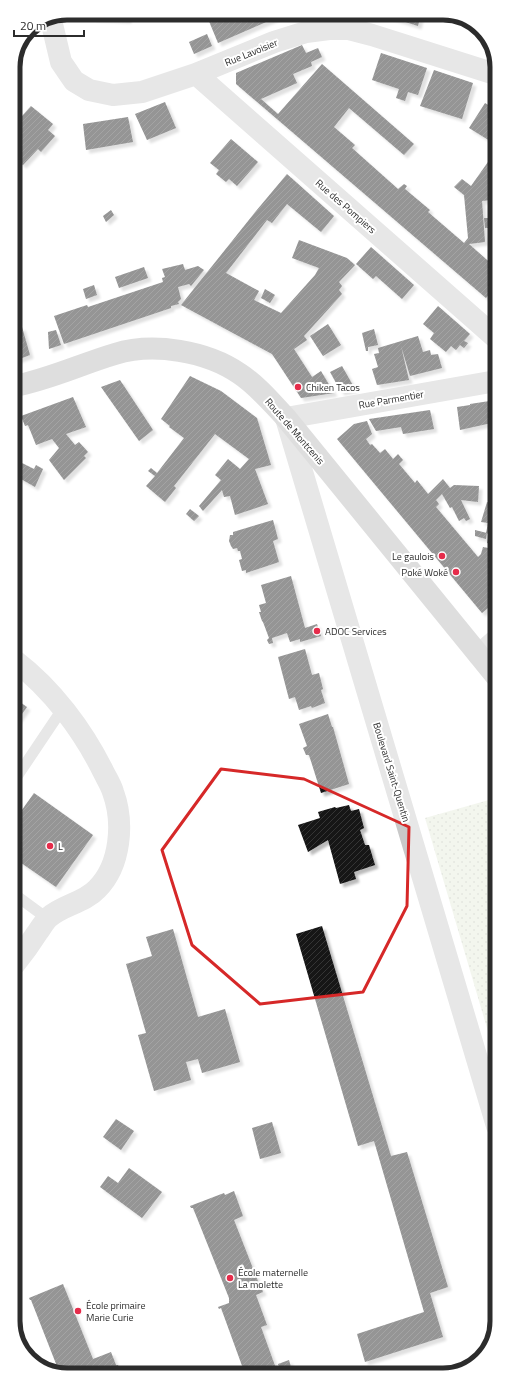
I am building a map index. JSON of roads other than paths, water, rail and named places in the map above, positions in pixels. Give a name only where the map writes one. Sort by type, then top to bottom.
[{"type":"main road","name":"Route de Montcenis","points":[[20,385],[33,382],[116,353],[142,348],[194,353],[221,363],[240,374],[260,390],[286,418],[490,669]]},
{"type":"street","name":"Rue Lavoisier","points":[[52,23],[61,62],[74,81],[89,90],[114,95],[142,92],[196,74],[274,42],[306,32],[329,29],[349,29],[372,35],[490,72]]},
{"type":"street","name":"Rue des Pompiers","points":[[196,74],[490,333]]},
{"type":"street","name":"Rue Parmentier","points":[[286,418],[490,382]]},
{"type":"street","name":"Boulevard Saint-Quentin","points":[[286,418],[490,1103]]},
{"type":"street","points":[[479,655],[490,645]]},
{"type":"street","points":[[20,665],[63,708],[85,738],[114,792],[120,820],[117,852],[108,873],[97,889],[82,900],[59,911],[48,919],[20,957]]},
{"type":"lane","points":[[20,772],[63,708]]},
{"type":"lane","points":[[20,898],[48,919]]},
{"type":"place","name":"Chiken Tacos","points":[[298,387]]},
{"type":"place","name":"Le gaulois","points":[[442,556]]},
{"type":"place","name":"Poké Woké","points":[[456,572]]},
{"type":"place","name":"ADOC Services","points":[[317,631]]},
{"type":"place","name":"L","points":[[50,846]]},
{"type":"place","name":"École maternelle La molette","points":[[230,1278]]},
{"type":"place","name":"École primaire Marie Curie","points":[[78,1311]]}]
